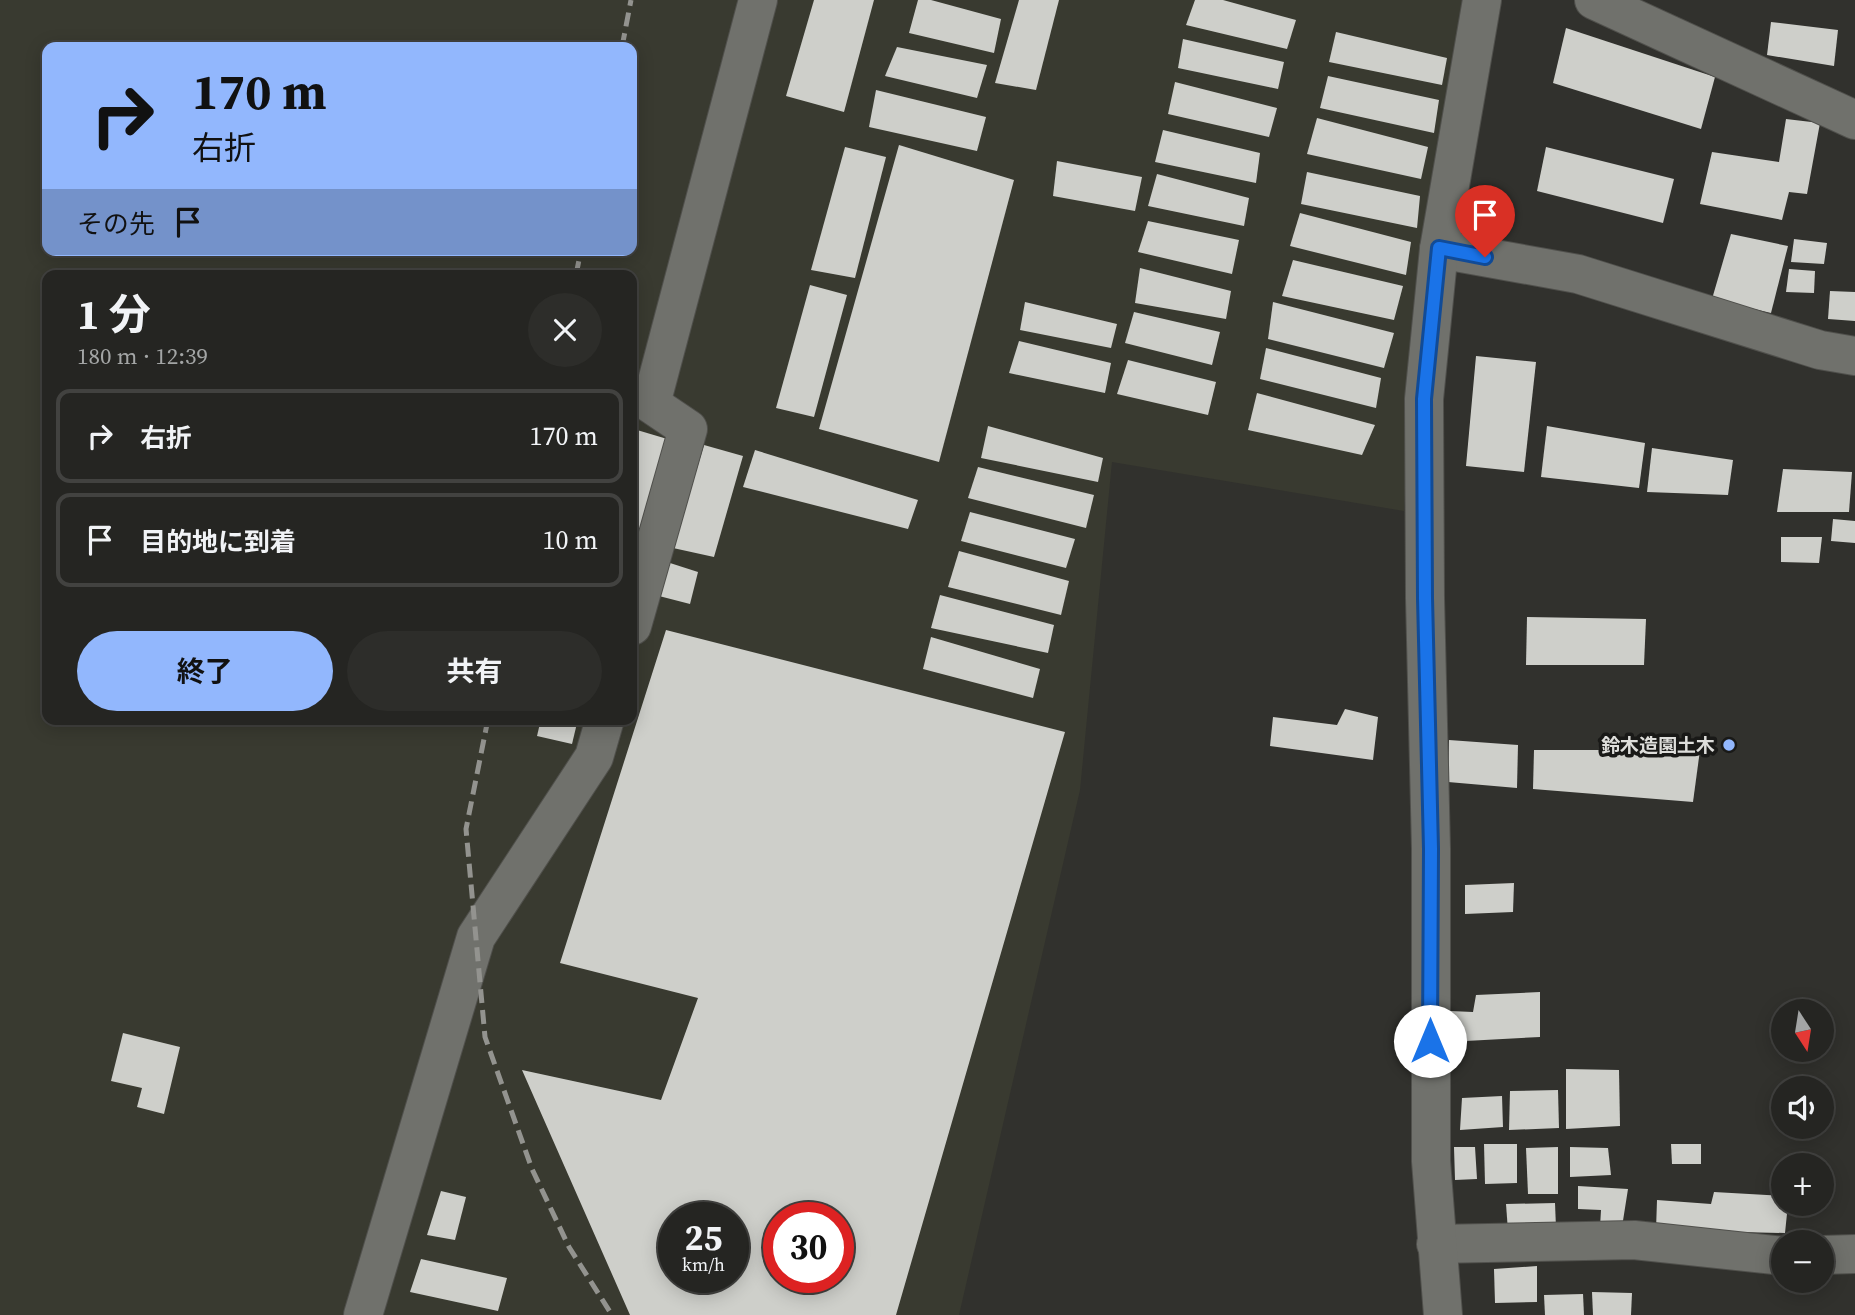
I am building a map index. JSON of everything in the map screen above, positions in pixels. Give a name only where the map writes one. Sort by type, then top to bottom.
[{"type":"street","points":[[637,608],[688,429],[651,404],[758,0]]},
{"type":"street","points":[[1443,1315],[1431,1161],[1431,849],[1424,399],[1439,248],[1482,0]]},
{"type":"street","points":[[1594,0],[1855,120]]},
{"type":"street","points":[[1439,248],[1578,274],[1820,350],[1855,356]]},
{"type":"street","points":[[363,1315],[476,937],[594,757],[603,725]]},
{"type":"street","points":[[1436,1244],[1634,1240],[1771,1254]]},
{"type":"street","points":[[1834,1255],[1855,1254]]},
{"type":"shaded area","points":[[0,0],[1465,0],[1421,241],[1404,511],[1112,462],[1080,790],[959,1315],[0,1315]]},
{"type":"building","points":[[814,0],[874,0],[844,112],[786,96]]},
{"type":"building","points":[[918,0],[931,0],[1001,19],[994,53],[909,33]]},
{"type":"building","points":[[1019,0],[1059,0],[1036,90],[995,83]]},
{"type":"building","points":[[1195,0],[1223,0],[1296,20],[1287,49],[1186,25]]},
{"type":"building","points":[[1771,22],[1838,30],[1834,66],[1767,55]]},
{"type":"building","points":[[1566,28],[1715,77],[1701,129],[1553,83]]},
{"type":"building","points":[[1336,32],[1447,58],[1442,85],[1329,62]]},
{"type":"building","points":[[1183,39],[1284,62],[1278,89],[1178,68]]},
{"type":"building","points":[[897,47],[987,65],[977,98],[885,76]]},
{"type":"building","points":[[1328,76],[1439,100],[1434,133],[1320,108]]},
{"type":"building","points":[[1175,82],[1277,108],[1269,137],[1168,114]]},
{"type":"building","points":[[876,90],[986,117],[977,151],[869,127]]},
{"type":"building","points":[[1317,118],[1428,147],[1421,179],[1307,154]]},
{"type":"building","points":[[1786,119],[1820,123],[1807,194],[1789,192],[1782,220],[1700,204],[1712,152],[1779,162]]},
{"type":"building","points":[[1163,130],[1260,153],[1256,183],[1155,162]]},
{"type":"building","points":[[899,145],[1014,180],[939,462],[819,429]]},
{"type":"building","points":[[845,147],[886,157],[855,278],[811,270]]},
{"type":"building","points":[[1546,147],[1674,179],[1663,223],[1537,191]]},
{"type":"building","points":[[1057,161],[1142,177],[1135,211],[1053,196]]},
{"type":"building","points":[[1307,172],[1420,196],[1417,228],[1301,204]]},
{"type":"building","points":[[1157,174],[1249,198],[1244,226],[1148,206]]},
{"type":"building","points":[[1300,213],[1411,242],[1406,275],[1290,246]]},
{"type":"building","points":[[1148,221],[1239,240],[1232,274],[1138,252]]},
{"type":"building","points":[[1731,234],[1788,246],[1771,313],[1712,299]]},
{"type":"building","points":[[1794,239],[1827,243],[1824,264],[1791,262]]},
{"type":"building","points":[[1293,260],[1403,286],[1394,320],[1282,296]]},
{"type":"building","points":[[1140,268],[1231,291],[1226,319],[1135,303]]},
{"type":"building","points":[[1789,269],[1815,271],[1814,293],[1786,292]]},
{"type":"building","points":[[810,285],[847,295],[814,417],[776,408]]},
{"type":"building","points":[[1830,291],[1855,292],[1855,321],[1828,319]]},
{"type":"building","points":[[1025,302],[1117,324],[1111,348],[1020,330]]},
{"type":"building","points":[[1273,302],[1394,333],[1384,368],[1268,339]]},
{"type":"building","points":[[1134,312],[1220,332],[1212,365],[1125,343]]},
{"type":"building","points":[[1019,341],[1111,363],[1105,393],[1009,373]]},
{"type":"building","points":[[1266,348],[1381,378],[1376,408],[1260,379]]},
{"type":"building","points":[[1476,356],[1536,362],[1524,472],[1466,466]]},
{"type":"building","points":[[1128,360],[1216,382],[1208,415],[1117,394]]},
{"type":"building","points":[[1257,393],[1375,425],[1362,455],[1248,430]]},
{"type":"building","points":[[988,426],[1103,458],[1098,482],[981,458]]},
{"type":"building","points":[[1547,426],[1645,443],[1639,488],[1541,477]]},
{"type":"building","points":[[637,430],[674,441],[637,568]]},
{"type":"building","points":[[704,445],[743,456],[714,557],[673,548]]},
{"type":"building","points":[[1652,448],[1733,460],[1728,495],[1647,492]]},
{"type":"building","points":[[755,450],[918,500],[908,529],[743,487]]},
{"type":"building","points":[[978,467],[1094,495],[1086,528],[968,498]]},
{"type":"building","points":[[1783,469],[1852,472],[1849,512],[1777,512]]},
{"type":"building","points":[[970,512],[1075,539],[1066,568],[961,541]]},
{"type":"building","points":[[1833,519],[1855,521],[1855,543],[1831,541]]},
{"type":"building","points":[[1781,537],[1822,537],[1819,563],[1781,562]]},
{"type":"building","points":[[959,551],[1069,581],[1061,615],[948,587]]},
{"type":"building","points":[[670,563],[698,572],[690,604],[659,596]]},
{"type":"building","points":[[940,595],[1054,625],[1048,653],[931,628]]},
{"type":"building","points":[[1527,617],[1646,619],[1644,665],[1526,665]]},
{"type":"building","points":[[666,630],[1065,732],[896,1315],[630,1315],[522,1070],[661,1100],[698,998],[560,963]]},
{"type":"building","points":[[931,637],[1040,669],[1033,698],[923,669]]},
{"type":"building","points":[[1345,709],[1378,717],[1373,760],[1270,746],[1273,717],[1337,725]]},
{"type":"building","points":[[540,725],[577,725],[572,744],[537,736]]},
{"type":"building","points":[[1449,740],[1518,745],[1517,788],[1448,782]]},
{"type":"building","points":[[1534,750],[1700,750],[1693,802],[1533,789]]},
{"type":"building","points":[[1514,883],[1513,912],[1465,914],[1465,885]]},
{"type":"building","points":[[1540,992],[1540,1037],[1447,1042],[1450,1011],[1473,1012],[1476,995]]},
{"type":"building","points":[[123,1033],[180,1047],[164,1114],[137,1107],[142,1088],[111,1081]]},
{"type":"building","points":[[1566,1069],[1619,1070],[1620,1126],[1566,1129]]},
{"type":"building","points":[[1558,1090],[1559,1128],[1509,1130],[1510,1091]]},
{"type":"building","points":[[1502,1096],[1503,1127],[1460,1130],[1462,1098]]},
{"type":"building","points":[[1484,1144],[1517,1144],[1517,1183],[1485,1184]]},
{"type":"building","points":[[1671,1144],[1701,1144],[1701,1164],[1672,1164]]},
{"type":"building","points":[[1454,1147],[1475,1147],[1477,1179],[1455,1180]]},
{"type":"building","points":[[1558,1147],[1558,1194],[1528,1194],[1526,1148]]},
{"type":"building","points":[[1570,1147],[1608,1148],[1611,1175],[1570,1177]]},
{"type":"building","points":[[1578,1186],[1628,1189],[1622,1227],[1600,1227],[1601,1210],[1578,1209]]},
{"type":"building","points":[[441,1191],[466,1197],[455,1240],[427,1235]]},
{"type":"building","points":[[1714,1192],[1771,1195],[1771,1216],[1787,1216],[1785,1230],[1771,1230],[1771,1233],[1656,1230],[1657,1200],[1711,1204]]},
{"type":"building","points":[[1555,1203],[1556,1228],[1508,1231],[1506,1204]]},
{"type":"building","points":[[421,1259],[507,1278],[498,1311],[410,1292]]},
{"type":"building","points":[[1537,1266],[1537,1302],[1495,1303],[1494,1269]]},
{"type":"building","points":[[1592,1292],[1632,1293],[1631,1315],[1593,1315]]},
{"type":"building","points":[[1583,1294],[1584,1315],[1545,1315],[1544,1295]]},
{"type":"railway","points":[[623,42],[631,0]]},
{"type":"railway","points":[[577,270],[580,256]]},
{"type":"railway","points":[[487,725],[466,829],[485,1037],[532,1169],[569,1247],[612,1315]]},
{"type":"place","name":"鈴木造園土木","points":[[1729,745]]},
{"type":"route","points":[[1430,1041],[1431,849],[1424,399],[1439,248],[1485,257]]}]
